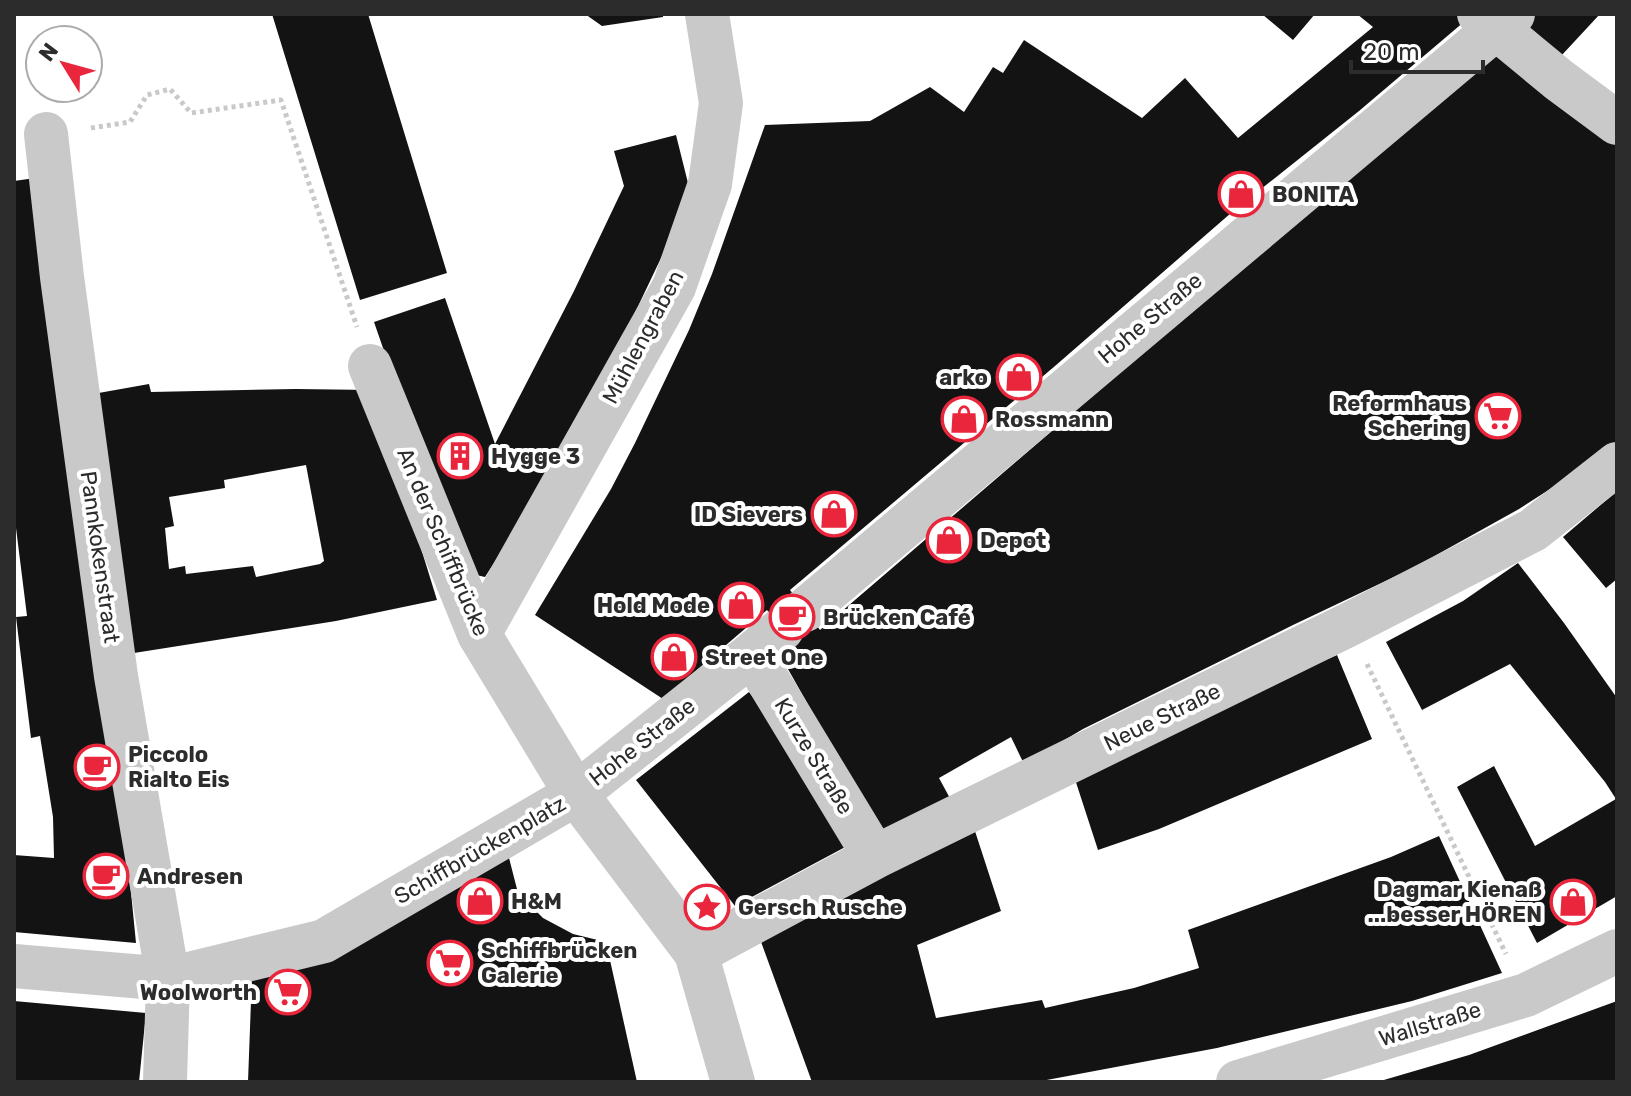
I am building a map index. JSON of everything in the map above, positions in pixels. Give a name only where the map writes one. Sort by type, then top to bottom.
[{"type":"street","name":"Mühlengraben","points":[[479,634],[674,287],[710,184],[721,103],[707,14]]},
{"type":"street","points":[[1496,19],[1559,80],[1617,123]]},
{"type":"street","name":"Hohe Straße","points":[[576,794],[780,631],[1330,167],[1496,19]]},
{"type":"street","name":"Pannkokenstraat","points":[[33,135],[62,277],[116,676],[168,979]]},
{"type":"street","name":"An der Schiffbrücke","points":[[370,366],[479,634],[576,794]]},
{"type":"street","name":"Neue Straße","points":[[696,953],[875,857],[1348,625],[1533,530],[1617,464]]},
{"type":"street","name":"Kurze Straße","points":[[780,631],[875,857]]},
{"type":"street","name":"Schiffbrückenplatz","points":[[14,966],[168,979],[324,941],[576,794],[696,953],[733,1082]]},
{"type":"street","name":"Wallstraße","points":[[1238,1082],[1526,995],[1617,951]]},
{"type":"street","points":[[165,1082],[168,979]]},
{"type":"path","points":[[33,135],[130,122],[147,95],[170,89],[191,113],[281,100],[370,366]]},
{"type":"path","points":[[1348,625],[1526,995]]},
{"type":"building","points":[[272,14],[368,14],[447,273],[360,300]]},
{"type":"building","points":[[585,14],[663,14],[663,17],[602,26]]},
{"type":"building","points":[[1262,14],[1315,14],[1293,40]]},
{"type":"building","points":[[1357,14],[1457,14],[1465,21],[1231,213],[790,590],[820,630],[1498,48],[1617,143],[1617,445],[1614,448],[1519,509],[1413,568],[1083,729],[1024,764],[1011,737],[939,778],[952,802],[880,832],[784,662],[797,650],[767,610],[663,699],[535,615],[611,489],[689,330],[765,125],[870,121],[930,87],[964,112],[993,67],[1003,73],[1024,40],[1142,118],[1185,78],[1238,138],[1373,27]]},
{"type":"building","points":[[1515,14],[1600,14],[1561,56]]},
{"type":"building","points":[[676,135],[691,195],[632,319],[549,477],[485,577],[463,572],[374,322],[445,298],[495,444],[624,186],[614,151]]},
{"type":"building","points":[[42,177],[123,811],[136,943],[14,932],[14,855],[54,858],[53,817],[40,736],[31,738],[16,617],[27,616],[14,512],[14,181]]},
{"type":"building","points":[[149,384],[151,392],[372,390],[437,600],[336,621],[134,653],[93,394]],"holes":[[[306,465],[324,561],[256,577],[253,566],[186,574],[185,566],[169,569],[165,528],[174,526],[169,497],[225,488],[224,480]]]},
{"type":"building","points":[[1617,491],[1617,579],[1606,588],[1563,537]]},
{"type":"building","points":[[1518,563],[1617,698],[1617,896],[1537,943],[1457,787],[1494,766],[1535,846],[1616,799],[1510,664],[1422,710],[1386,642],[1463,601]]},
{"type":"building","points":[[1337,655],[1372,739],[1159,829],[1098,850],[1071,767]]},
{"type":"building","points":[[749,692],[802,761],[849,845],[735,906],[636,780]]},
{"type":"building","points":[[973,825],[1001,911],[917,945],[936,1018],[1042,1000],[1045,1008],[1134,988],[1199,968],[1188,930],[1391,857],[1439,836],[1502,973],[1412,1001],[1217,1048],[1036,1082],[812,1082],[760,939]]},
{"type":"building","name":"Schiffbrücken Galerie","points":[[508,854],[518,893],[543,918],[573,934],[606,942],[637,1082],[248,1082],[252,974]]},
{"type":"building","points":[[14,1001],[146,1013],[139,1082],[14,1082]]},
{"type":"building","points":[[1617,1001],[1617,1082],[1377,1082],[1469,1055]]},
{"type":"place","name":"BONITA","points":[[1241,194]]},
{"type":"place","name":"arko","points":[[1019,377]]},
{"type":"place","name":"Reformhaus Schering","points":[[1498,416]]},
{"type":"place","name":"Rossmann","points":[[964,419]]},
{"type":"place","name":"Hygge 3","points":[[460,456]]},
{"type":"place","name":"ID Sievers","points":[[834,514]]},
{"type":"place","name":"Depot","points":[[949,540]]},
{"type":"place","name":"Hold Mode","points":[[741,605]]},
{"type":"place","name":"Brücken Café","points":[[792,617]]},
{"type":"place","name":"Street One","points":[[674,657]]},
{"type":"place","name":"Piccolo Rialto Eis","points":[[97,767]]},
{"type":"place","name":"Andresen","points":[[106,876]]},
{"type":"place","name":"H&M","points":[[480,901]]},
{"type":"place","name":"Dagmar Kienaß ...besser HÖREN","points":[[1573,902]]},
{"type":"place","name":"Gersch Rusche","points":[[707,907]]},
{"type":"place","name":"Schiffbrücken Galerie","points":[[450,963]]},
{"type":"place","name":"Woolworth","points":[[288,992]]}]
